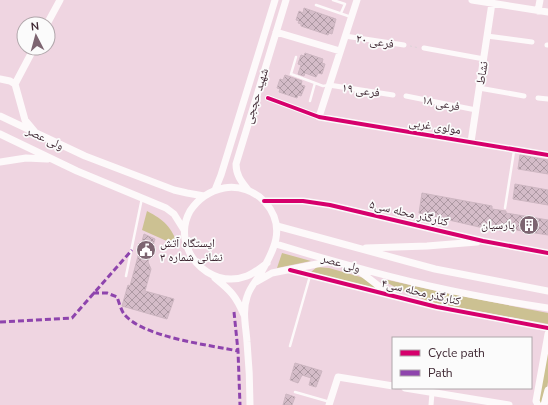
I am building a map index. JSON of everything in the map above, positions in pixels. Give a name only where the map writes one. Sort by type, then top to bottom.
[{"type":"street","points":[[51,16],[60,0]]},
{"type":"street","name":"شهید حججی","points":[[214,190],[221,175],[275,0]]},
{"type":"street","name":"شهید حججی","points":[[248,190],[238,178],[236,164],[286,0]]},
{"type":"street","points":[[268,98],[319,117],[357,0]]},
{"type":"street","points":[[472,0],[548,12]]},
{"type":"street","points":[[538,11],[540,0]]},
{"type":"street","name":"نشاط","points":[[471,142],[492,3]]},
{"type":"street","points":[[276,32],[340,51]]},
{"type":"street","name":"فرعی ۲۰","points":[[345,36],[404,45]]},
{"type":"street","points":[[487,36],[532,42]]},
{"type":"street","points":[[424,48],[484,59]]},
{"type":"street","points":[[30,56],[15,84],[24,120],[37,134]]},
{"type":"street","points":[[0,79],[10,81],[15,84]]},
{"type":"street","name":"فرعی ۱۹","points":[[329,85],[393,95]]},
{"type":"street","points":[[479,88],[524,96]]},
{"type":"street","name":"فرعی ۱۸","points":[[406,96],[476,110]]},
{"type":"street","points":[[538,98],[548,99]]},
{"type":"street","name":"ولی عصر","points":[[0,116],[85,156],[174,190],[204,196]]},
{"type":"street","name":"مولوی غربی","points":[[319,117],[548,155]]},
{"type":"street","name":"ولی عصر","points":[[0,134],[52,159],[166,208],[174,214],[184,230]]},
{"type":"street","points":[[0,162],[26,158],[52,159]]},
{"type":"street","points":[[245,317],[237,299],[227,288],[199,267],[191,256],[186,244],[184,230],[187,217],[194,205],[214,190],[225,187],[237,187],[248,190],[257,195],[264,201],[272,213],[277,226],[276,244],[272,254],[252,285],[247,297],[245,317],[250,382],[250,405]]},
{"type":"street","name":"کنارگذر محله سی۵","points":[[264,201],[303,201],[330,205],[484,241],[548,253]]},
{"type":"street","name":"ولی عصر","points":[[277,226],[435,269],[548,291]]},
{"type":"street","points":[[357,249],[427,246],[484,241]]},
{"type":"street","name":"ولی عصر","points":[[276,244],[354,267],[432,286],[548,308]]},
{"type":"street","points":[[252,285],[272,273],[334,261]]},
{"type":"street","points":[[210,275],[222,279],[246,277],[257,271],[266,263]]},
{"type":"street","points":[[354,267],[380,287],[399,298]]},
{"type":"street","name":"کنارگذر محله سی۴","points":[[290,270],[437,307],[548,328]]},
{"type":"street","points":[[538,405],[536,401],[548,334]]},
{"type":"street","points":[[330,403],[338,377],[392,386]]},
{"type":"street","points":[[410,389],[509,405]]},
{"type":"street","points":[[544,405],[548,390]]},
{"type":"street","points":[[431,405],[432,393]]},
{"type":"lane","points":[[333,0],[345,4],[341,13]]},
{"type":"lane","points":[[316,5],[351,17]]},
{"type":"lane","points":[[296,57],[291,74],[323,86],[329,85]]},
{"type":"lane","points":[[310,101],[315,83]]},
{"type":"lane","points":[[505,208],[514,150]]},
{"type":"lane","points":[[126,276],[142,198]]},
{"type":"lane","points":[[290,346],[311,275]]},
{"type":"lane","points":[[294,392],[330,403]]},
{"type":"path","points":[[404,45],[424,48]]},
{"type":"shaded area","points":[[147,211],[167,225],[176,239],[178,246],[142,230]]},
{"type":"shaded area","points":[[282,253],[311,261],[277,268]]},
{"type":"shaded area","points":[[317,267],[329,268],[364,278],[388,293],[311,272]]},
{"type":"shaded area","points":[[382,280],[548,313],[548,324],[430,302]]},
{"type":"shaded area","points":[[548,338],[548,382],[544,403],[541,405],[539,402]]},
{"type":"building","points":[[304,8],[336,19],[332,34],[329,33],[328,35],[301,26],[301,24],[298,23],[299,21],[296,20],[299,11],[303,13]]},
{"type":"building","points":[[305,53],[323,59],[322,63],[325,64],[322,74],[318,73],[316,77],[305,73],[304,76],[298,74],[301,65],[298,64],[301,55],[304,56]]},
{"type":"building","points":[[285,75],[302,81],[301,85],[305,86],[301,96],[298,95],[297,98],[279,92],[280,89],[277,88],[280,79],[283,80]]},
{"type":"building","points":[[520,155],[548,160],[548,174],[518,169]]},
{"type":"building","name":"پارسیان","points":[[515,184],[548,190],[548,205],[513,199]]},
{"type":"building","points":[[422,193],[492,206],[492,209],[506,211],[506,213],[548,220],[548,235],[504,228],[504,231],[492,230],[419,213]]},
{"type":"building","points":[[144,234],[155,239],[148,262],[151,269],[145,291],[174,299],[167,319],[122,306],[128,285],[130,286]]},
{"type":"building","points":[[295,363],[322,371],[316,387],[309,385],[311,378],[302,375],[298,383],[290,380]]},
{"type":"building","points":[[286,394],[295,397],[292,405],[283,405]]},
{"type":"marked path","points":[[0,322],[72,318],[132,250]]},
{"type":"marked path","points":[[93,293],[107,293],[117,297],[124,314],[133,322],[145,329],[177,339],[238,351]]},
{"type":"marked path","points":[[234,312],[238,351],[240,405]]},
{"type":"cycle path","points":[[268,98],[319,117],[548,155]]},
{"type":"cycle path","points":[[264,201],[303,201],[330,205],[483,241],[548,253]]},
{"type":"cycle path","points":[[290,270],[437,307],[548,328]]},
{"type":"place","name":"پارسیان","points":[[529,225]]},
{"type":"place","name":"ایستگاه آتش نشانی شماره ۳","points":[[146,250]]}]
